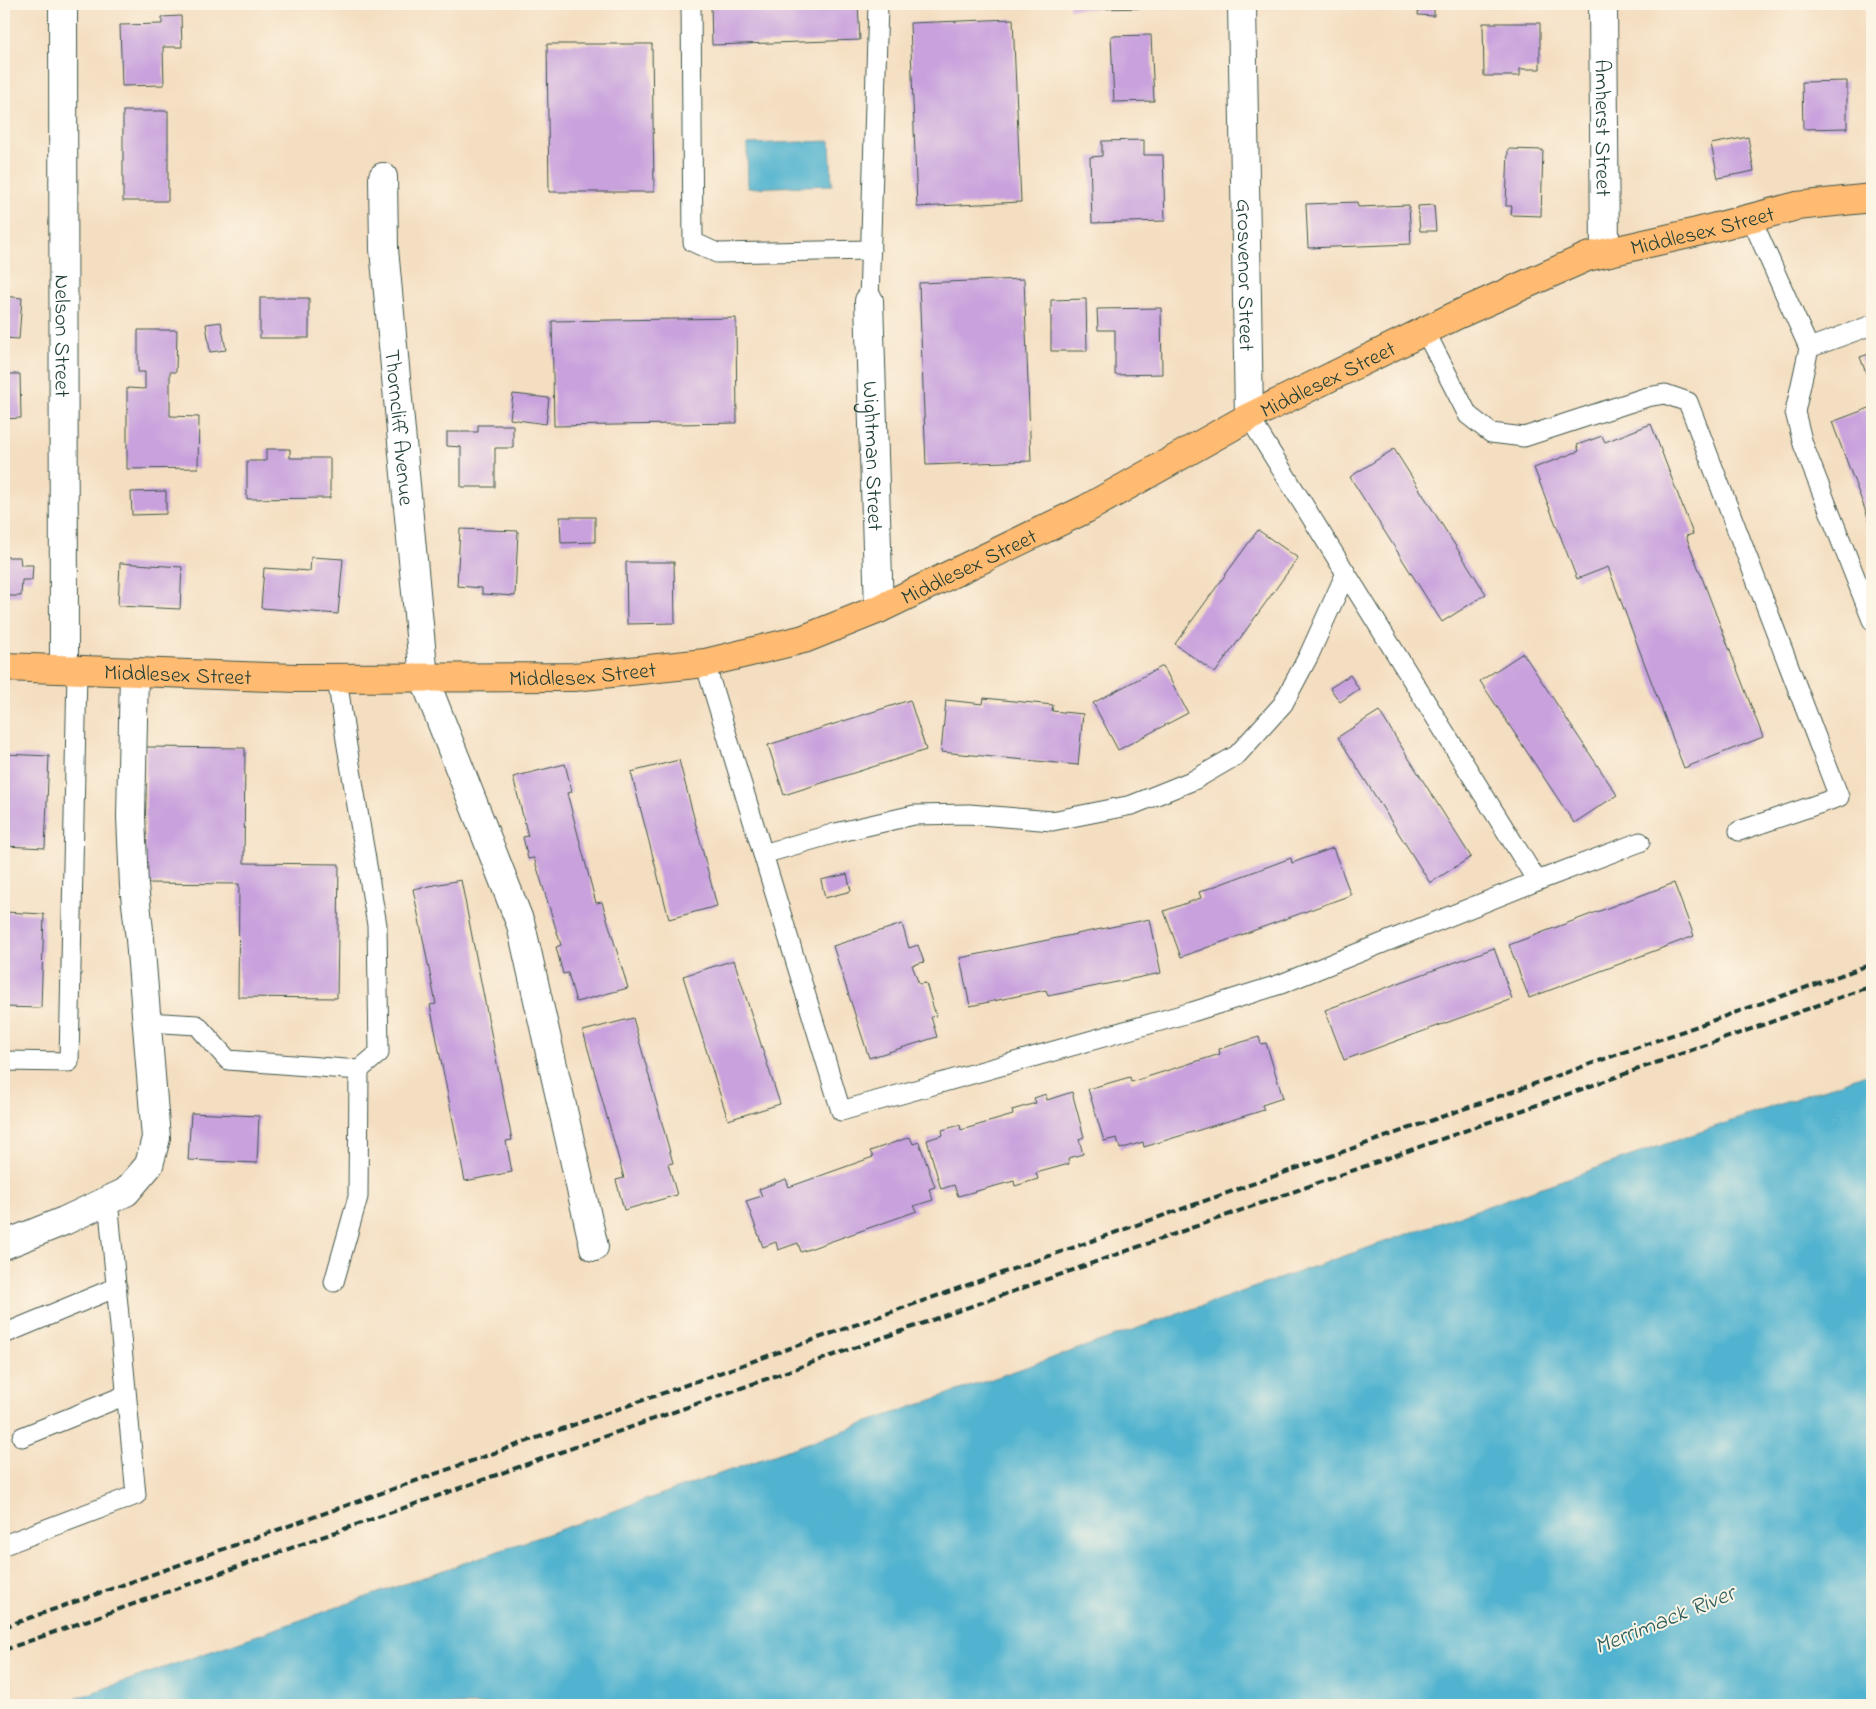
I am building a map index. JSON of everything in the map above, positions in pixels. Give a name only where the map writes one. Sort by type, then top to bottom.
[{"type":"main road","name":"Middlesex Street","points":[[4,667],[337,678],[424,678],[574,677],[705,664],[804,639],[879,609],[1086,509],[1250,417],[1425,331],[1587,257],[1796,206],[1872,198]]},
{"type":"street","name":"Nelson Street","points":[[63,4],[71,670]]},
{"type":"street","name":"Grosvenor Street","points":[[1242,4],[1250,417]]},
{"type":"street","name":"Amherst Street","points":[[1603,4],[1605,253]]},
{"type":"street","name":"Thorncliff Avenue","points":[[383,177],[384,249],[424,678],[521,925],[594,1247]]},
{"type":"street","name":"Wightman Street","points":[[870,301],[879,609]]},
{"type":"street","points":[[4,1244],[64,1221],[126,1192],[149,1165],[156,1138],[134,886],[131,817],[134,672]]},
{"type":"lane","points":[[692,4],[693,242],[717,253],[871,250]]},
{"type":"lane","points":[[870,301],[878,4]]},
{"type":"lane","points":[[1751,218],[1808,348],[1795,412],[1801,436],[1872,620]]},
{"type":"lane","points":[[1808,348],[1872,324]]},
{"type":"lane","points":[[1425,331],[1468,415],[1492,433],[1524,437],[1647,397],[1665,394],[1688,402],[1839,797],[1739,831]]},
{"type":"lane","points":[[1250,417],[1537,881]]},
{"type":"lane","points":[[763,854],[836,833],[914,815],[969,814],[1052,821],[1132,805],[1194,780],[1237,755],[1283,704],[1309,655],[1346,573]]},
{"type":"lane","points":[[705,664],[841,1111],[1281,984],[1537,881],[1640,842]]},
{"type":"lane","points":[[4,1061],[69,1062],[71,670]]},
{"type":"lane","points":[[147,1022],[197,1025],[228,1060],[359,1070],[379,1053],[377,925],[337,678]]},
{"type":"lane","points":[[334,1282],[358,1197],[359,1070]]},
{"type":"lane","points":[[4,1545],[136,1495],[108,1200]]},
{"type":"lane","points":[[4,1334],[117,1287]]},
{"type":"lane","points":[[22,1437],[126,1395]]},
{"type":"water","points":[[830,141],[832,185],[748,188],[747,144]]},
{"type":"water","name":"Merrimack River","points":[[1872,1072],[1872,1705],[57,1705]]},
{"type":"building","points":[[711,4],[858,4],[860,40],[712,45]]},
{"type":"building","points":[[1069,4],[1174,4],[1174,8],[1069,9]]},
{"type":"building","points":[[1419,4],[1434,4],[1434,16],[1418,15]]},
{"type":"building","points":[[181,16],[182,47],[163,47],[164,85],[122,86],[120,25],[162,24],[162,17]]},
{"type":"building","points":[[1013,19],[1021,202],[917,207],[910,23]]},
{"type":"building","points":[[1483,23],[1540,23],[1540,69],[1520,69],[1520,76],[1484,76]]},
{"type":"building","points":[[1151,35],[1154,101],[1114,102],[1111,36]]},
{"type":"building","points":[[547,44],[652,44],[654,192],[549,192]]},
{"type":"building","points":[[1847,81],[1847,128],[1803,129],[1802,82]]},
{"type":"building","points":[[123,111],[168,111],[168,201],[123,201]]},
{"type":"building","points":[[1748,137],[1754,171],[1718,178],[1711,144]]},
{"type":"building","points":[[1144,140],[1144,155],[1163,155],[1165,221],[1092,223],[1090,157],[1102,156],[1102,141]]},
{"type":"building","points":[[1508,149],[1543,150],[1541,216],[1511,215],[1512,206],[1506,206]]},
{"type":"building","points":[[1357,202],[1358,207],[1409,205],[1411,244],[1308,248],[1306,204]]},
{"type":"building","points":[[1434,205],[1436,231],[1420,231],[1418,206]]},
{"type":"building","points":[[1024,279],[1031,461],[926,465],[919,283]]},
{"type":"building","points":[[4,296],[22,298],[19,339],[4,338]]},
{"type":"building","points":[[260,298],[309,298],[309,338],[260,338]]},
{"type":"building","points":[[1086,299],[1087,351],[1051,351],[1051,300]]},
{"type":"building","points":[[1161,308],[1162,374],[1115,375],[1115,330],[1098,330],[1097,309]]},
{"type":"building","points":[[736,318],[737,423],[554,426],[552,321]]},
{"type":"building","points":[[221,322],[226,350],[210,352],[206,324]]},
{"type":"building","points":[[138,330],[177,330],[176,372],[170,372],[170,416],[199,417],[198,468],[127,469],[127,388],[145,389],[145,372],[138,372]]},
{"type":"building","points":[[1872,353],[1872,389],[1860,357]]},
{"type":"building","points":[[4,374],[20,374],[21,418],[4,419]]},
{"type":"building","points":[[513,394],[549,398],[546,424],[510,419]]},
{"type":"building","points":[[1872,407],[1872,528],[1832,422]]},
{"type":"building","points":[[1651,424],[1693,534],[1686,536],[1763,737],[1684,768],[1608,567],[1577,579],[1534,468],[1579,451],[1577,445],[1602,436],[1605,442]]},
{"type":"building","points":[[478,425],[513,425],[513,448],[495,448],[495,487],[461,487],[461,447],[447,446],[447,432],[478,432]]},
{"type":"building","points":[[266,449],[290,449],[290,458],[330,458],[330,498],[247,499],[247,461],[266,461]]},
{"type":"building","points":[[1394,449],[1486,594],[1442,622],[1350,477]]},
{"type":"building","points":[[166,491],[166,514],[132,515],[131,492]]},
{"type":"building","points":[[560,517],[595,517],[595,542],[561,543]]},
{"type":"building","points":[[460,529],[518,531],[515,596],[482,594],[482,588],[457,586]]},
{"type":"building","points":[[1258,530],[1298,558],[1215,673],[1175,644]]},
{"type":"building","points":[[4,557],[20,557],[21,565],[33,565],[32,580],[22,580],[21,596],[4,596]]},
{"type":"building","points":[[311,557],[343,559],[338,614],[261,608],[264,568],[310,571]]},
{"type":"building","points":[[626,562],[674,562],[675,623],[627,624]]},
{"type":"building","points":[[120,563],[182,567],[180,609],[118,606]]},
{"type":"building","points":[[1523,653],[1617,795],[1574,823],[1480,681]]},
{"type":"building","points":[[1163,666],[1188,713],[1118,750],[1093,703]]},
{"type":"building","points":[[1350,675],[1359,689],[1340,702],[1330,688]]},
{"type":"building","points":[[984,698],[1053,705],[1052,711],[1083,714],[1078,765],[941,752],[946,700],[983,704]]},
{"type":"building","points":[[910,700],[926,750],[784,795],[768,745]]},
{"type":"building","points":[[1379,711],[1471,857],[1430,883],[1338,737]]},
{"type":"building","points":[[146,747],[245,748],[244,863],[339,864],[337,998],[238,997],[239,884],[145,883]]},
{"type":"building","points":[[4,754],[49,756],[45,848],[4,846]]},
{"type":"building","points":[[679,760],[717,906],[669,919],[631,772]]},
{"type":"building","points":[[565,764],[572,792],[567,793],[596,903],[602,902],[628,988],[576,1002],[568,973],[563,974],[556,947],[561,945],[534,858],[528,859],[523,837],[528,836],[513,777]]},
{"type":"building","points":[[1333,848],[1351,895],[1181,957],[1164,911],[1201,898],[1199,892],[1291,858],[1292,863]]},
{"type":"building","points":[[847,874],[851,891],[825,898],[821,880]]},
{"type":"building","points":[[461,880],[512,1140],[506,1141],[512,1172],[465,1181],[430,1005],[436,1004],[413,889]]},
{"type":"building","points":[[1674,883],[1694,936],[1529,998],[1509,945]]},
{"type":"building","points":[[4,912],[44,914],[41,1008],[4,1007]]},
{"type":"building","points":[[1150,919],[1161,973],[1048,996],[1046,990],[970,1006],[960,958]]},
{"type":"building","points":[[902,924],[909,948],[918,945],[924,962],[912,965],[919,984],[926,983],[936,1016],[931,1017],[937,1037],[869,1058],[833,946]]},
{"type":"building","points":[[1494,948],[1512,999],[1344,1060],[1325,1010]]},
{"type":"building","points":[[734,960],[780,1104],[728,1120],[683,976]]},
{"type":"building","points":[[633,1018],[673,1163],[668,1164],[677,1195],[624,1210],[616,1180],[624,1178],[583,1031]]},
{"type":"building","points":[[1259,1037],[1261,1044],[1266,1043],[1283,1098],[1262,1105],[1264,1110],[1144,1147],[1143,1142],[1120,1149],[1117,1138],[1104,1141],[1088,1089],[1130,1077],[1131,1082],[1220,1054],[1219,1049]]},
{"type":"building","points":[[1072,1092],[1084,1137],[1079,1139],[1083,1154],[1068,1158],[1069,1164],[1036,1173],[1038,1179],[1015,1186],[1014,1181],[958,1196],[954,1185],[941,1189],[927,1140],[943,1135],[942,1130],[960,1125],[961,1130],[1013,1115],[1012,1110],[1036,1103],[1034,1098],[1046,1094],[1047,1100]]},
{"type":"building","points":[[191,1113],[259,1116],[257,1163],[188,1160]]},
{"type":"building","points":[[910,1137],[913,1144],[919,1142],[935,1187],[929,1189],[933,1200],[914,1206],[917,1211],[801,1252],[798,1243],[778,1250],[776,1242],[763,1247],[746,1201],[762,1196],[759,1189],[786,1179],[789,1187],[873,1157],[870,1151]]},
{"type":"railway","points":[[4,1627],[1872,964]]},
{"type":"railway","points":[[4,1650],[1872,986]]}]
